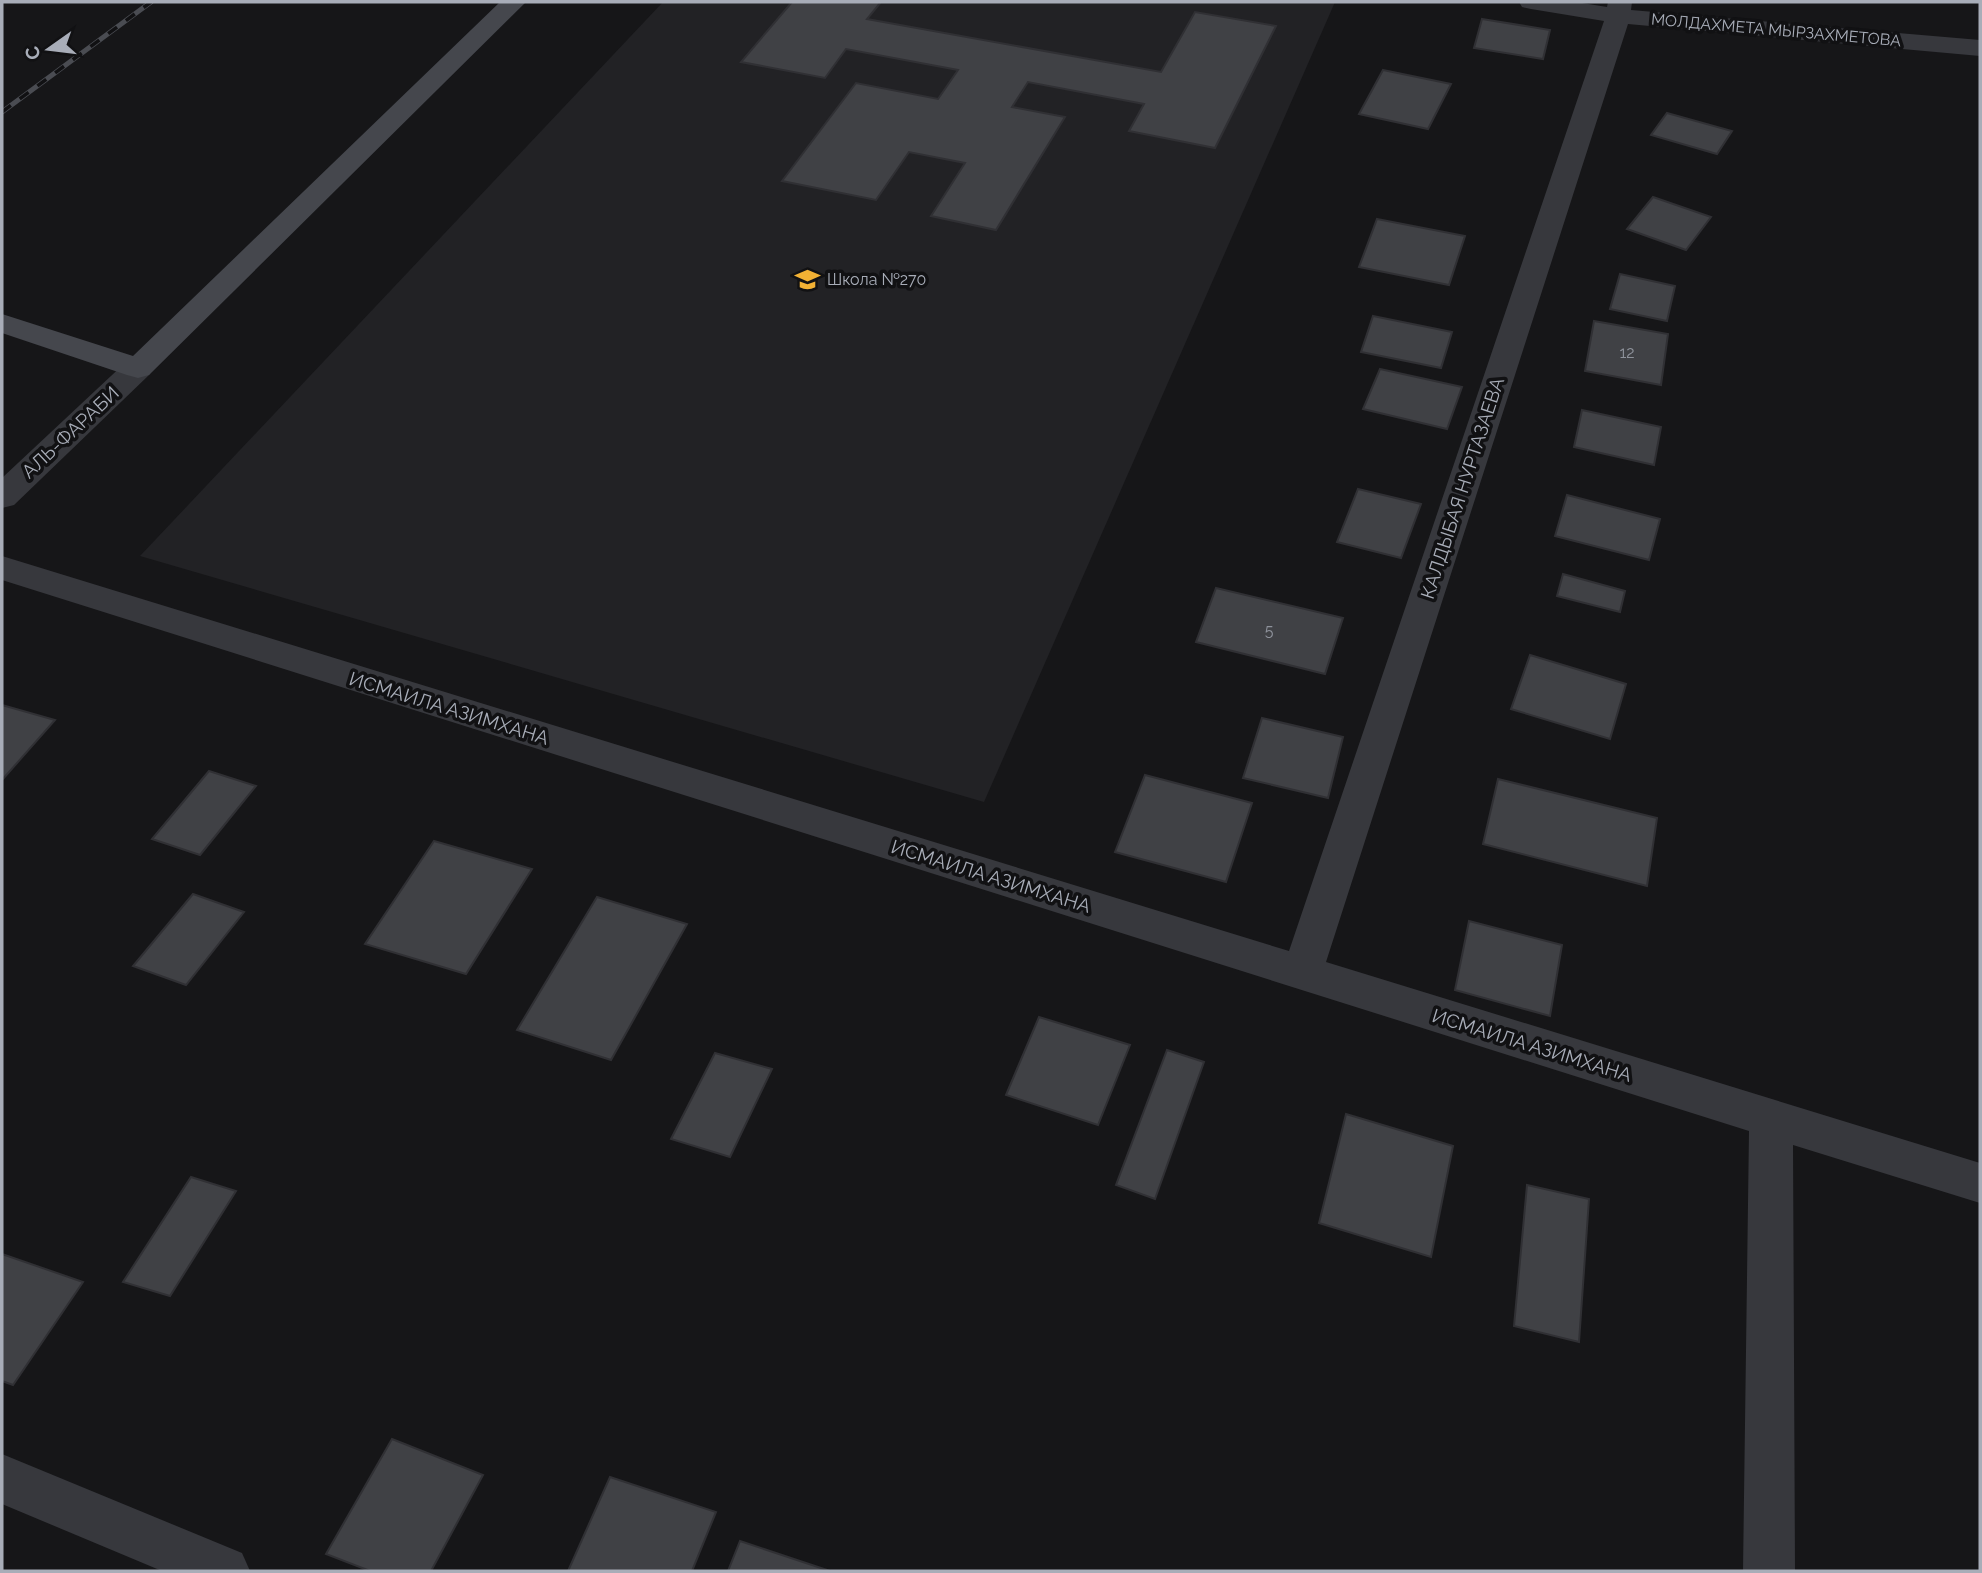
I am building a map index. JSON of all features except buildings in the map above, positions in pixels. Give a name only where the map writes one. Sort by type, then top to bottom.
[{"type":"street","points":[[2,323],[138,368],[514,2]]},
{"type":"street","name":"МОЛДАХМЕТА МЫРЗАХМЕТОВА","points":[[1531,2],[1980,48]]},
{"type":"street","name":"КАЛДЫБАЯ НУРТАЗАЕВА","points":[[1302,973],[1619,9]]},
{"type":"street","name":"АЛЬ-ФАРАБИ","points":[[2,497],[138,368]]},
{"type":"street","name":"ИСМАИЛА АЗИМХАНА","points":[[2,568],[1980,1183]]},
{"type":"street","points":[[1769,1571],[1771,1119]]},
{"type":"street","points":[[2,1479],[224,1571]]},
{"type":"shaded area","name":"Школа №270","points":[[663,2],[1335,2],[984,802],[140,556]]},
{"type":"railway","points":[[2,112],[151,2]]},
{"type":"place","name":"Школа №270","points":[[807,279]]}]
